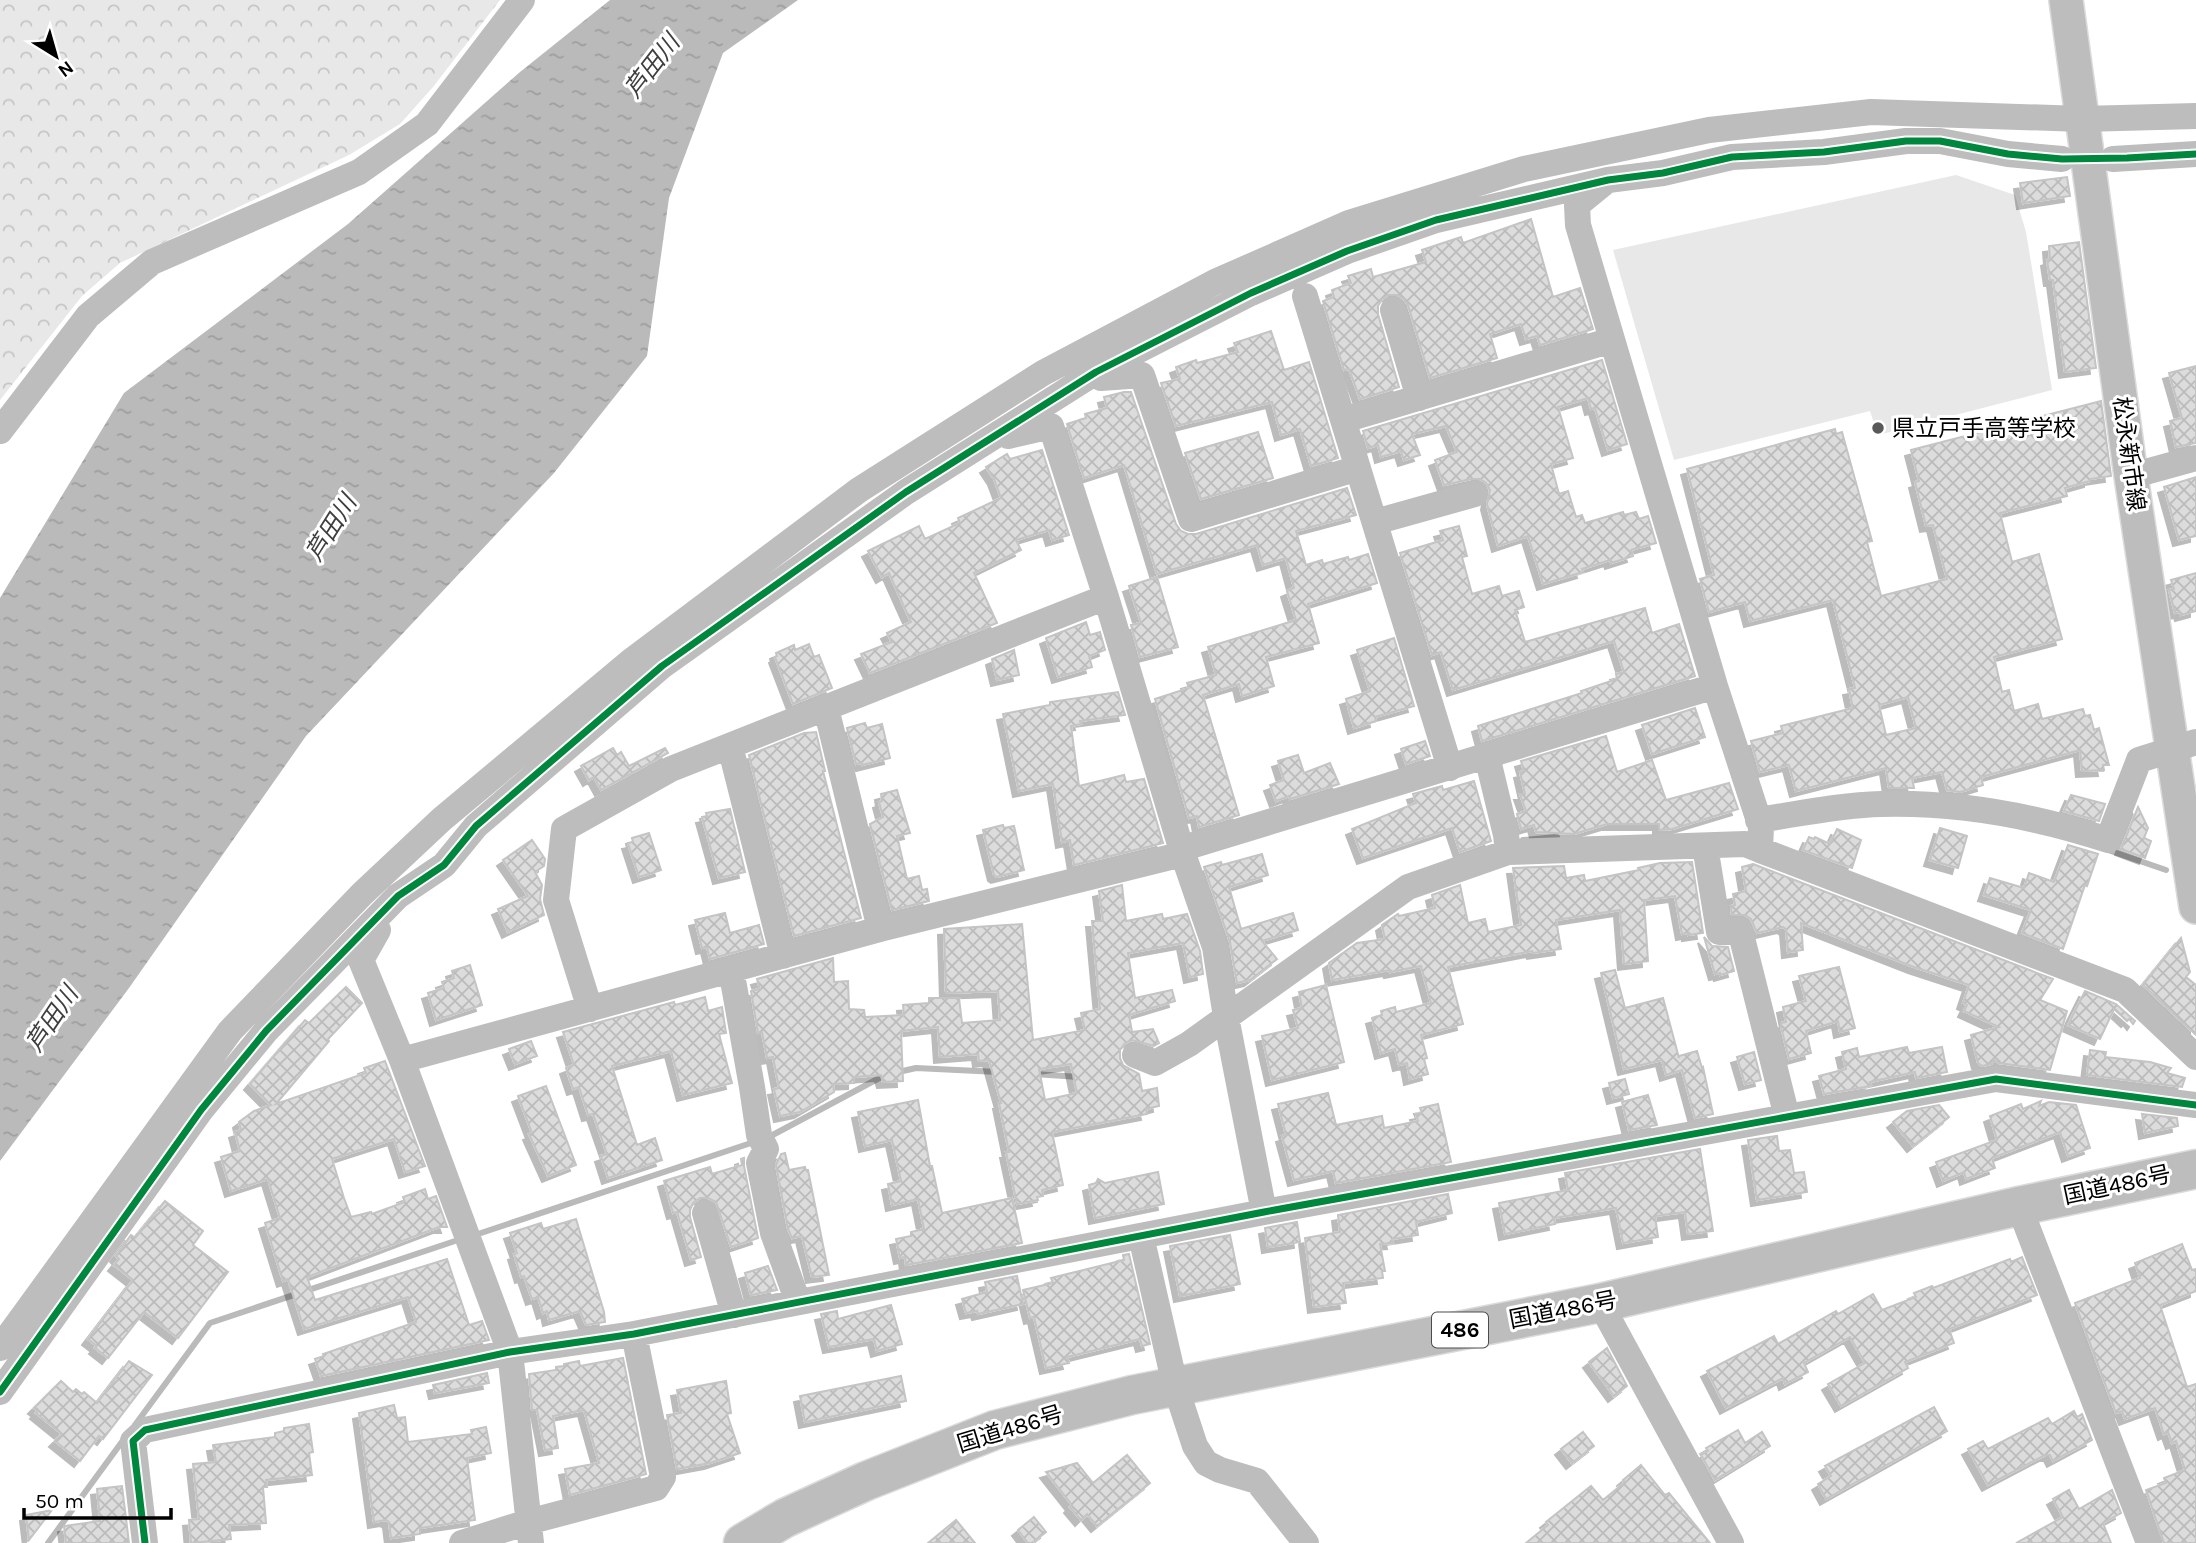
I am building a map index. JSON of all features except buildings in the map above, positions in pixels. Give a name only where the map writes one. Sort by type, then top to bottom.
[{"type":"highway","name":"国道486号","points":[[743,1543],[785,1518],[866,1481],[995,1430],[1175,1385],[1600,1303],[2019,1206],[2196,1169]]},
{"type":"main road","name":"松永新市線","points":[[2066,0],[2131,476],[2183,746],[2196,907]]},
{"type":"street","points":[[0,431],[88,316],[152,261],[359,172],[427,124],[522,0]]},
{"type":"street","points":[[0,1348],[230,1031],[362,894],[442,820],[630,662],[859,489],[1043,373],[1215,282],[1349,223],[1524,169],[1709,130],[1871,112],[2081,108],[2196,116]]},
{"type":"street","points":[[1709,130],[1709,141],[1608,180],[1577,205],[1578,225],[1760,834],[2125,990],[2196,1057]]},
{"type":"street","points":[[0,1392],[201,1110],[266,1031],[398,896],[444,865],[476,826],[662,666],[906,492],[1096,372],[1251,293],[1348,251],[1436,220],[1608,180],[1662,173],[1732,157],[1824,152],[1906,141],[1940,141],[2008,154],[2062,159]]},
{"type":"street","points":[[2113,159],[2196,154]]},
{"type":"street","points":[[1306,296],[1450,768]]},
{"type":"street","points":[[1393,310],[1419,398]]},
{"type":"street","points":[[1343,420],[1612,340]]},
{"type":"street","points":[[1096,372],[1101,378],[1142,376],[1191,519],[1358,468]]},
{"type":"street","points":[[991,440],[1051,426],[1107,597],[1182,850],[1215,947],[1224,1008],[1264,1212]]},
{"type":"street","points":[[2131,476],[2196,458]]},
{"type":"street","points":[[1375,522],[1475,494]]},
{"type":"street","points":[[590,1009],[556,900],[564,829],[671,769],[1107,597]]},
{"type":"street","points":[[402,1060],[880,929],[1175,856],[1187,847],[1715,686]]},
{"type":"street","points":[[826,708],[880,929]]},
{"type":"street","points":[[730,746],[783,956]]},
{"type":"street","points":[[1145,1059],[1189,1044],[1224,1008],[1408,887],[1507,843],[1705,846],[1745,844],[1760,834],[1880,804],[1980,808],[2081,831],[2108,840],[2139,760],[2183,746]]},
{"type":"street","points":[[1487,756],[1507,843]]},
{"type":"street","points":[[442,820],[441,831],[398,896],[361,960],[402,1060],[510,1352],[530,1533]]},
{"type":"street","points":[[1705,846],[1719,932],[1740,930],[1787,1117]]},
{"type":"street","points":[[731,970],[762,1142],[759,1163],[772,1233],[799,1303]]},
{"type":"street","points":[[145,1543],[133,1441],[145,1430],[510,1352],[634,1335],[1264,1212],[1996,1080],[2196,1105]]},
{"type":"street","points":[[2019,1206],[2149,1543]]},
{"type":"street","points":[[705,1213],[734,1315]]},
{"type":"street","points":[[1141,1236],[1175,1385],[1195,1446],[1206,1463],[1256,1481],[1306,1543]]},
{"type":"street","points":[[1600,1303],[1731,1543]]},
{"type":"street","points":[[462,1543],[530,1533],[656,1488],[663,1477],[634,1335]]},
{"type":"green space","points":[[0,0],[500,0],[433,87],[400,124],[349,155],[120,263],[82,296],[0,400]]},
{"type":"green space","points":[[1956,175],[2015,195],[2026,232],[2052,390],[1878,435],[1870,411],[1674,460],[1613,250]]},
{"type":"water","name":"芦田川","points":[[610,0],[798,0],[723,53],[669,198],[647,356],[554,473],[306,736],[129,988],[0,1161],[0,598],[124,393],[348,224],[520,72]]},
{"type":"waterway","points":[[1523,840],[1557,837]]},
{"type":"waterway","points":[[2105,849],[2166,870]]},
{"type":"waterway","points":[[767,1138],[885,1075],[916,1068],[998,1072]]},
{"type":"waterway","points":[[1034,1074],[1079,1077]]},
{"type":"waterway","points":[[475,1235],[757,1141]]},
{"type":"waterway","points":[[135,1425],[210,1323],[461,1239]]},
{"type":"waterway","points":[[48,1543],[124,1439]]},
{"type":"cycle path","points":[[0,1392],[201,1110],[266,1031],[398,896],[444,865],[476,826],[662,666],[906,492],[1096,372],[1251,293],[1347,251],[1436,220],[1608,180],[1663,173],[1732,157],[1824,152],[1906,141],[1940,141],[2008,154],[2062,159],[2196,154]]},
{"type":"cycle path","points":[[145,1543],[133,1441],[145,1430],[510,1352],[634,1334],[1264,1212],[1996,1079],[2196,1105]]},
{"type":"place","name":"県立戸手高等学校","points":[[1878,428]]}]
